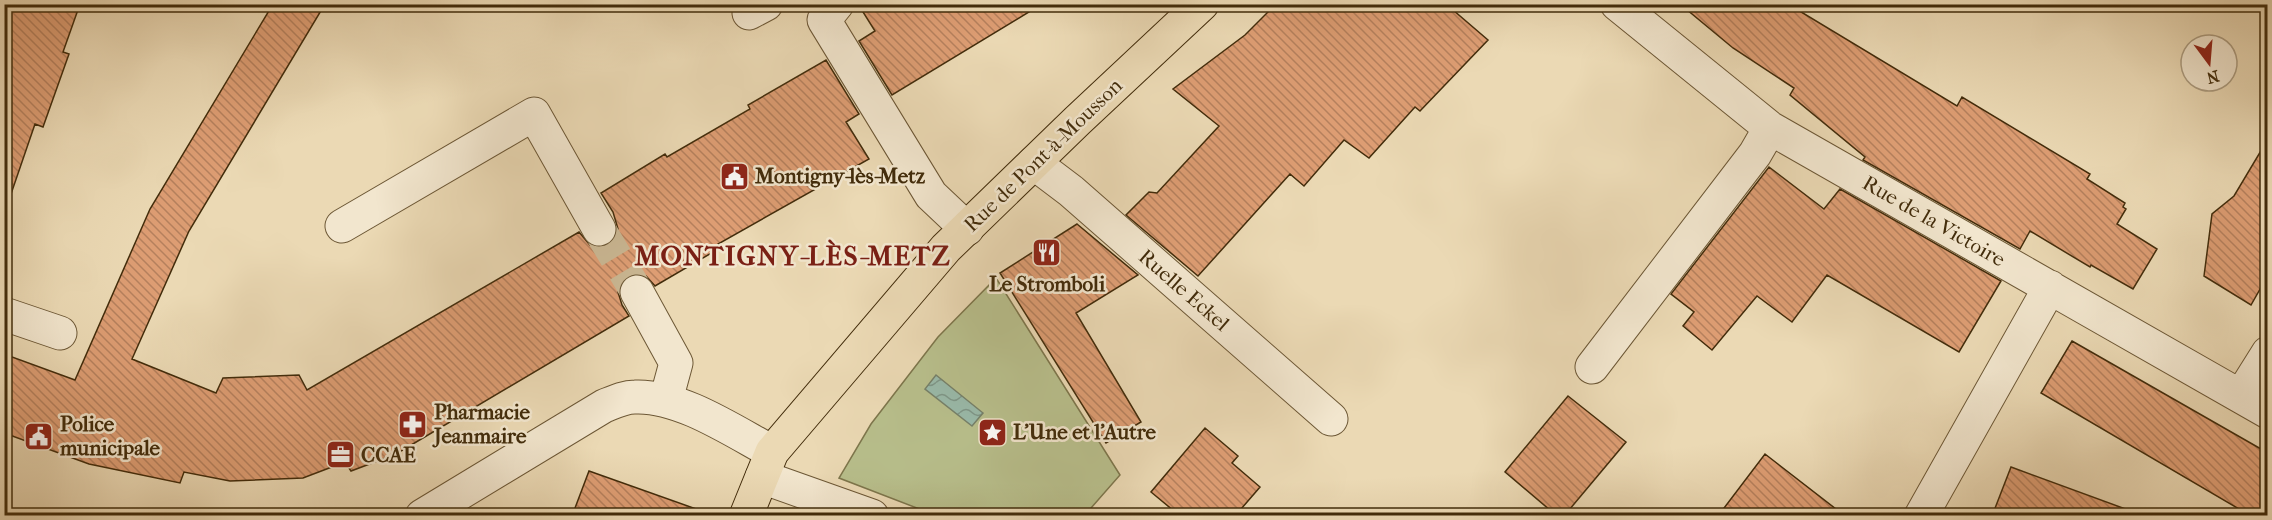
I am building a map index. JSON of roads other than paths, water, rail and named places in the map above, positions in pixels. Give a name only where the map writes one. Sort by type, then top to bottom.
[{"type":"main road","name":"Rue de Pont-à-Mousson","points":[[746,516],[767,464],[946,248],[1202,4]]},
{"type":"street","name":"Rue de la Victoire","points":[[1617,4],[1770,128],[2254,404]]},
{"type":"street","points":[[821,10],[931,195],[967,229]]},
{"type":"street","points":[[342,226],[534,114],[599,229]]},
{"type":"street","points":[[1593,367],[1755,154],[1770,128]]},
{"type":"street","name":"Ruelle Eckel","points":[[1034,163],[1071,191],[1331,419]]},
{"type":"street","points":[[1921,516],[2050,287]]},
{"type":"street","points":[[637,292],[675,363],[666,400]]},
{"type":"street","points":[[4,314],[60,333]]},
{"type":"street","points":[[2254,404],[2268,353]]},
{"type":"street","points":[[422,516],[604,406],[633,397],[666,400],[696,412],[767,464],[872,516]]},
{"type":"water","points":[[936,375],[983,413],[972,426],[925,389]]},
{"type":"tunnel","points":[[599,229],[637,292]]},
{"type":"place","name":"Montigny-lès-Metz","points":[[734,176]]},
{"type":"place","name":"Le Stromboli","points":[[1047,253]]},
{"type":"place","name":"Pharmacie Jeanmaire","points":[[413,424]]},
{"type":"place","name":"L'Une et l'Autre","points":[[992,432]]},
{"type":"place","name":"Police municipale","points":[[39,436]]},
{"type":"place","name":"CCAE","points":[[340,455]]},
{"type":"district","name":"MONTIGNY-LÈS-METZ","points":[[793,256]]}]
